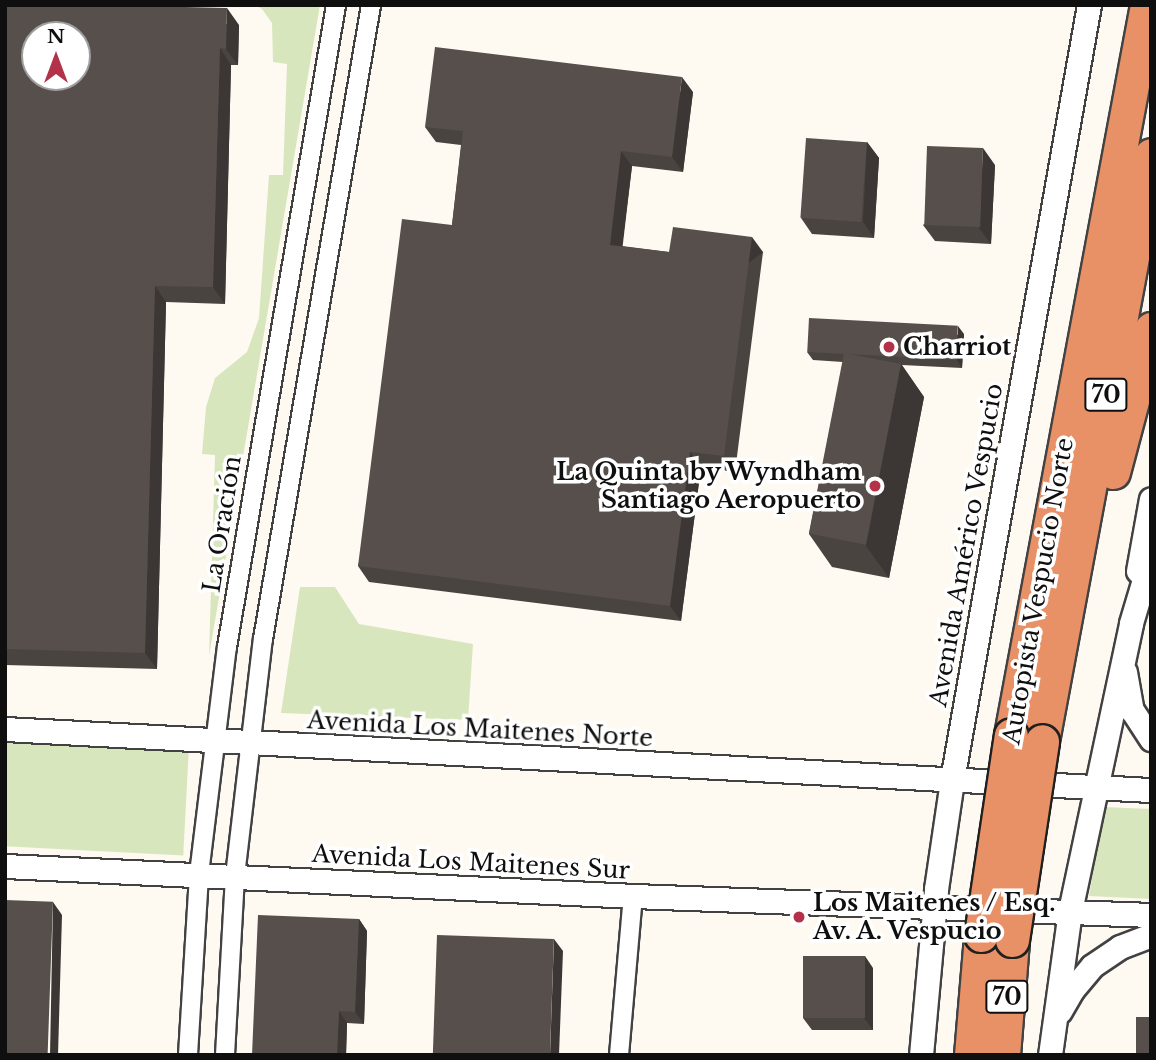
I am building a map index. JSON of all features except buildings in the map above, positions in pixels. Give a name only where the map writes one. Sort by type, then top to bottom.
[{"type":"highway","name":"Autopista Vespucio Norte","points":[[971,1055],[1027,738],[1147,7]]},
{"type":"highway","name":"Autopista Vespucio Norte","points":[[1027,738],[1062,635],[1151,155]]},
{"type":"highway","points":[[1062,635],[1095,541],[1151,329]]},
{"type":"highway","name":"Autopista Vespucio Norte","points":[[990,944],[1003,1055]]},
{"type":"highway","points":[[953,1055],[990,944]]},
{"type":"street","name":"La Oración","points":[[188,1055],[199,874],[215,739],[243,551],[337,5]]},
{"type":"street","points":[[225,1055],[235,876],[249,744],[274,566],[371,5]]},
{"type":"street","name":"Avenida Américo Vespucio","points":[[921,1055],[934,909],[952,780],[1089,5]]},
{"type":"street","points":[[1050,1055],[1070,911],[1131,623],[1151,499]]},
{"type":"street","points":[[1131,623],[1151,556]]},
{"type":"street","points":[[1123,658],[1132,710],[1151,739]]},
{"type":"street","name":"Avenida Los Maitenes Norte","points":[[5,729],[1151,790]]},
{"type":"street","name":"Avenida Los Maitenes Sur","points":[[5,866],[934,909],[1151,915]]},
{"type":"street","points":[[620,1055],[633,896]]},
{"type":"street","points":[[1054,1024],[1072,990],[1092,966],[1119,947],[1151,935]]},
{"type":"green space","points":[[255,5],[320,5],[209,656],[215,455],[202,454],[206,407],[215,378],[247,352],[259,318],[269,175],[283,175],[287,64],[273,62],[272,23],[262,9]]},
{"type":"green space","points":[[300,587],[335,587],[359,624],[473,644],[468,720],[281,713]]},
{"type":"green space","points":[[5,741],[189,751],[183,855],[5,846]]},
{"type":"green space","points":[[1104,807],[1151,809],[1151,899],[1089,896]]},
{"type":"place","name":"Charriot","points":[[889,347]]},
{"type":"place","name":"La Quinta by Wyndham Santiago Aeropuerto","points":[[875,486]]},
{"type":"place","name":"Los Maitenes / Esq. Av. A. Vespucio","points":[[799,917]]}]
